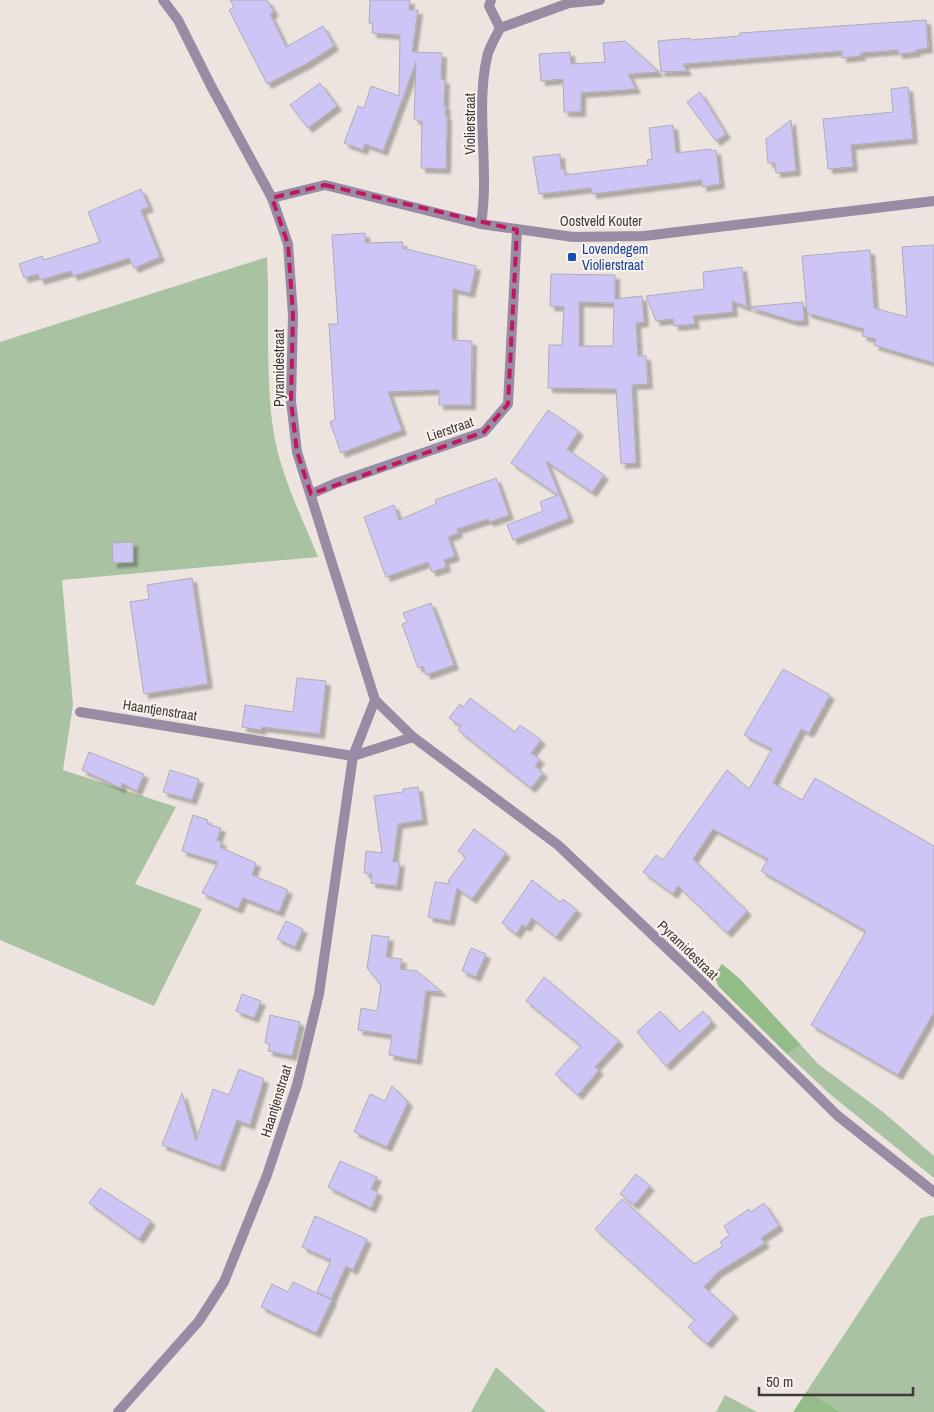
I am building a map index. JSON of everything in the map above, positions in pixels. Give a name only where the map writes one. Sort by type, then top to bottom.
[{"type":"street","name":"Pyramidestraat","points":[[164,0],[178,20],[211,86],[272,198],[288,244],[292,315],[291,401],[297,452],[375,700],[413,737],[558,845],[838,1116],[934,1192]]},
{"type":"street","points":[[491,0],[489,6],[500,28],[569,1],[600,0]]},
{"type":"street","name":"Violierstraat","points":[[480,224],[484,205],[483,95],[487,55],[500,28]]},
{"type":"street","name":"Oostveld Kouter","points":[[272,198],[325,185],[480,224],[573,237],[644,236],[934,201]]},
{"type":"street","name":"Lierstraat","points":[[311,494],[484,432],[508,404],[517,230]]},
{"type":"street","name":"Haantjenstraat","points":[[118,1412],[199,1321],[224,1282],[268,1175],[297,1085],[319,994],[353,756],[375,700]]},
{"type":"street","name":"Haantjenstraat","points":[[80,712],[353,756]]},
{"type":"street","points":[[353,756],[413,737]]},
{"type":"highlighted area","points":[[325,185],[517,230],[508,404],[484,432],[311,494],[297,452],[291,401],[293,315],[288,244],[272,198]]},
{"type":"green space","points":[[267,257],[268,364],[273,428],[285,477],[318,557],[62,580],[73,705],[63,770],[176,807],[135,884],[202,909],[154,1006],[0,940],[0,342]]},
{"type":"green space","points":[[722,964],[740,979],[801,1045],[787,1054],[719,987],[716,975]]},
{"type":"green space","points":[[801,1045],[818,1064],[883,1112],[934,1156],[934,1178],[831,1095],[787,1054]]},
{"type":"green space","points":[[934,1215],[934,1412],[841,1412],[807,1391],[921,1218]]},
{"type":"green space","points":[[496,1367],[546,1412],[471,1412]]},
{"type":"green space","points":[[807,1391],[841,1412],[793,1412]]},
{"type":"green space","points":[[725,1395],[757,1412],[716,1412]]},
{"type":"building","points":[[230,0],[267,0],[274,12],[270,14],[286,47],[323,26],[334,46],[306,64],[267,84],[229,10],[234,7]]},
{"type":"building","points":[[370,0],[410,0],[409,10],[418,10],[412,52],[442,53],[441,79],[445,80],[444,106],[446,106],[445,116],[447,116],[446,169],[421,168],[422,122],[414,119],[416,62],[383,151],[365,144],[363,150],[344,143],[358,106],[364,108],[371,86],[399,96],[400,35],[372,33],[373,23],[369,23]]},
{"type":"building","points":[[926,20],[928,48],[916,50],[916,52],[898,54],[898,50],[860,53],[861,56],[842,58],[842,51],[683,64],[687,71],[661,72],[658,41],[740,36],[740,33]]},
{"type":"building","points":[[625,41],[659,72],[628,74],[636,89],[581,93],[581,112],[564,112],[563,79],[541,81],[539,54],[570,52],[571,64],[605,62],[603,43]]},
{"type":"building","points":[[320,83],[337,106],[308,128],[290,105]]},
{"type":"building","points":[[908,87],[913,139],[851,145],[853,167],[828,169],[823,119],[893,112],[891,89]]},
{"type":"building","points":[[700,92],[726,134],[716,141],[687,102]]},
{"type":"building","points":[[791,120],[796,171],[776,173],[775,163],[768,163],[766,139]]},
{"type":"building","points":[[673,125],[676,153],[716,150],[720,184],[702,187],[702,180],[592,194],[591,188],[539,194],[533,157],[560,154],[561,169],[564,169],[565,175],[648,165],[647,160],[652,159],[649,128]]},
{"type":"building","points":[[141,189],[149,207],[141,210],[160,257],[134,268],[129,258],[73,276],[71,271],[40,280],[38,274],[24,278],[19,264],[42,256],[44,260],[100,242],[88,212]]},
{"type":"building","points":[[365,233],[365,243],[403,242],[402,248],[476,266],[470,293],[453,289],[452,340],[472,341],[471,405],[439,405],[439,390],[388,392],[402,430],[341,453],[330,422],[335,420],[329,324],[338,324],[332,235]]},
{"type":"building","points":[[934,245],[934,363],[874,345],[876,339],[862,336],[864,329],[807,313],[802,256],[870,250],[874,308],[907,317],[902,247]]},
{"type":"building","points":[[742,267],[747,307],[732,301],[733,312],[693,316],[695,324],[674,326],[673,319],[656,321],[646,296],[704,289],[703,272]]},
{"type":"building","points":[[551,274],[615,275],[615,299],[642,296],[644,322],[636,323],[638,356],[646,356],[648,384],[632,385],[636,463],[621,464],[616,389],[548,388],[549,345],[562,345],[564,307],[550,306]],"holes":[[[579,302],[614,303],[613,346],[579,346]]]},
{"type":"building","points":[[803,302],[804,321],[794,321],[748,307]]},
{"type":"building","points":[[548,410],[579,431],[567,449],[604,475],[592,492],[546,461],[569,518],[513,540],[507,525],[543,511],[540,502],[558,495],[511,463]]},
{"type":"building","points":[[496,478],[509,515],[489,522],[488,519],[457,529],[458,533],[448,537],[455,556],[444,560],[446,567],[432,572],[428,562],[386,577],[364,517],[394,505],[399,520],[436,504],[435,500]]},
{"type":"building","points":[[133,542],[133,562],[113,563],[112,543]]},
{"type":"building","points":[[192,578],[208,684],[144,694],[130,602],[149,599],[147,585]]},
{"type":"building","points":[[431,603],[454,665],[426,675],[423,666],[418,668],[402,624],[407,622],[403,613]]},
{"type":"building","points":[[783,669],[830,695],[809,733],[801,729],[773,783],[802,800],[815,778],[934,846],[934,1012],[898,1075],[811,1025],[866,931],[761,871],[768,859],[713,829],[693,859],[747,911],[727,933],[678,886],[673,894],[643,872],[656,855],[663,860],[727,770],[749,789],[772,749],[744,735]]},
{"type":"building","points":[[297,678],[326,681],[320,734],[262,727],[261,730],[242,727],[245,705],[293,712]]},
{"type":"building","points":[[470,698],[515,732],[520,725],[541,740],[531,753],[540,759],[535,766],[543,773],[531,788],[458,730],[461,726],[449,718],[460,704],[463,707]]},
{"type":"building","points":[[89,752],[144,774],[137,791],[122,783],[121,788],[82,770]]},
{"type":"building","points":[[170,770],[199,779],[192,800],[163,792]]},
{"type":"building","points":[[418,787],[423,820],[398,824],[393,862],[400,862],[397,886],[371,883],[372,874],[364,873],[366,851],[382,853],[374,796],[403,792],[403,789]]},
{"type":"building","points":[[193,815],[208,820],[207,824],[221,828],[217,840],[222,842],[220,847],[256,863],[252,875],[288,890],[279,912],[243,898],[238,909],[202,893],[218,862],[182,851]]},
{"type":"building","points":[[474,829],[506,853],[472,899],[457,888],[450,921],[428,917],[435,882],[451,884],[448,881],[466,857],[458,851]]},
{"type":"building","points":[[532,880],[560,902],[563,899],[577,910],[556,937],[532,918],[526,927],[522,925],[516,934],[502,923]]},
{"type":"building","points":[[286,921],[303,929],[295,947],[277,939]]},
{"type":"building","points":[[372,935],[389,937],[386,957],[402,959],[400,969],[417,971],[442,992],[426,991],[417,1060],[389,1055],[392,1035],[358,1030],[361,1008],[377,1011],[381,985],[367,968]]},
{"type":"building","points":[[471,948],[486,954],[476,977],[462,971]]},
{"type":"building","points":[[544,977],[619,1041],[595,1067],[599,1070],[578,1095],[555,1074],[581,1046],[526,1001]]},
{"type":"building","points":[[242,994],[261,1001],[254,1018],[236,1011]]},
{"type":"building","points":[[660,1011],[679,1032],[703,1011],[712,1022],[666,1066],[637,1032]]},
{"type":"building","points":[[270,1015],[300,1022],[292,1056],[268,1051],[270,1044],[265,1043]]},
{"type":"building","points":[[239,1069],[264,1079],[250,1125],[237,1120],[220,1167],[162,1145],[182,1093],[196,1141],[213,1089],[229,1095]]},
{"type":"building","points":[[392,1086],[408,1102],[387,1147],[354,1132],[370,1094],[385,1101]]},
{"type":"building","points":[[340,1161],[377,1177],[371,1189],[378,1192],[371,1208],[328,1187]]},
{"type":"building","points":[[636,1174],[650,1186],[634,1205],[620,1194]]},
{"type":"building","points":[[100,1188],[151,1221],[139,1239],[89,1203]]},
{"type":"building","points":[[622,1199],[694,1264],[723,1246],[720,1242],[729,1235],[724,1226],[749,1209],[751,1212],[764,1203],[779,1226],[761,1238],[765,1243],[718,1272],[704,1287],[734,1314],[707,1344],[688,1327],[695,1320],[595,1229]]},
{"type":"building","points":[[315,1216],[367,1239],[353,1270],[346,1266],[331,1299],[317,1292],[331,1260],[302,1247]]},
{"type":"building","points":[[293,1282],[332,1300],[316,1333],[261,1307],[272,1284],[288,1292]]},
{"type":"place","name":"Lovendegem Violierstraat","points":[[572,257]]}]
